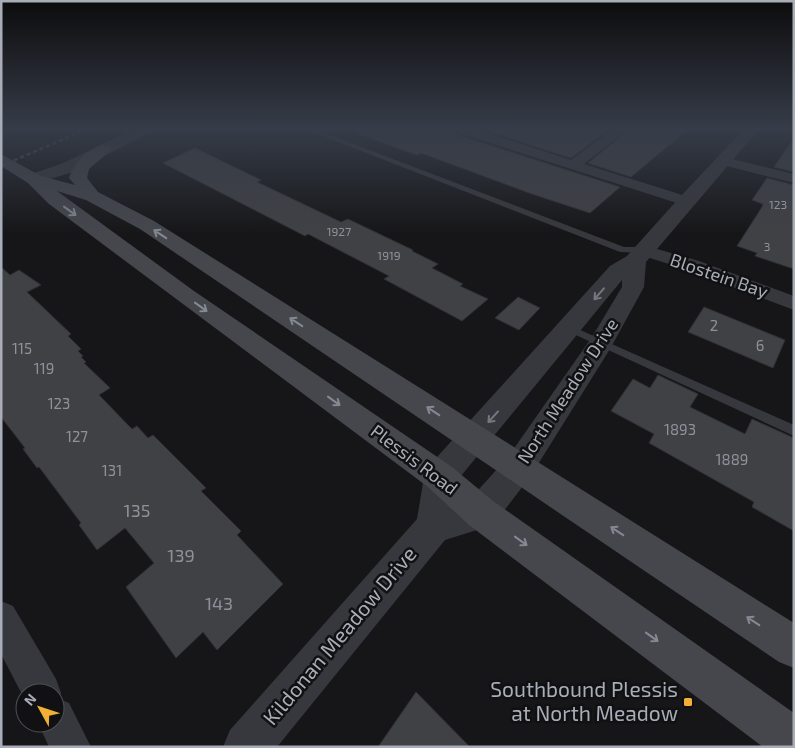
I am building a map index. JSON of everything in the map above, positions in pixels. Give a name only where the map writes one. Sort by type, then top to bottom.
[{"type":"main road","name":"Plessis Road","points":[[9,164],[34,179],[63,206],[440,477],[481,513],[794,741]]},
{"type":"main road","points":[[86,164],[78,178],[92,196]]},
{"type":"main road","name":"Plessis Road","points":[[34,179],[92,196],[147,225],[794,647]]},
{"type":"street","points":[[34,179],[74,164]]},
{"type":"street","points":[[570,164],[686,201]]},
{"type":"street","name":"North Meadow Drive","points":[[473,438],[618,272],[639,256],[686,201],[721,164]]},
{"type":"street","points":[[735,164],[794,180]]},
{"type":"street","name":"North Meadow Drive","points":[[481,513],[519,467],[601,343],[633,287],[639,256]]},
{"type":"street","name":"Blostein Bay","points":[[639,256],[692,266],[794,303]]},
{"type":"street","points":[[473,438],[440,477],[434,526],[481,513]]},
{"type":"street","name":"Kildonan Meadow Drive","points":[[246,747],[434,526]]},
{"type":"street","points":[[1,618],[37,683]]},
{"type":"street","points":[[64,733],[72,747]]},
{"type":"lane","points":[[399,164],[639,256]]},
{"type":"lane","points":[[569,328],[794,431]]},
{"type":"building","points":[[165,164],[228,164],[261,180],[257,182],[341,222],[348,219],[413,250],[438,264],[432,268],[463,284],[460,286],[488,299],[462,321],[384,279],[389,276],[308,234],[305,236]]},
{"type":"building","points":[[451,164],[548,164],[620,187],[590,213]]},
{"type":"building","points":[[591,164],[647,164],[631,177]]},
{"type":"building","points":[[776,164],[794,164],[794,172],[774,167]]},
{"type":"building","points":[[767,178],[794,185],[794,269],[755,256],[757,253],[737,246],[762,207],[763,204],[752,200]]},
{"type":"building","points":[[1,267],[10,275],[19,270],[41,285],[27,292],[71,334],[68,336],[81,349],[78,351],[86,362],[84,363],[110,388],[99,395],[132,429],[137,426],[148,438],[153,435],[206,488],[201,491],[241,531],[237,535],[283,584],[217,650],[203,632],[176,658],[126,587],[154,563],[125,528],[97,550],[79,525],[81,523],[39,467],[37,468],[23,449],[25,448],[1,417]]},
{"type":"building","points":[[518,297],[540,308],[519,330],[495,318]]},
{"type":"building","points":[[704,307],[785,340],[773,368],[688,332]]},
{"type":"building","points":[[658,375],[698,394],[690,407],[745,434],[752,419],[794,438],[794,531],[752,507],[754,502],[649,443],[654,434],[611,411],[633,379],[650,388]]},
{"type":"building","points":[[416,692],[470,747],[378,747]]},
{"type":"railway","points":[[1,166],[6,164]]},
{"type":"place","name":"Southbound Plessis at North Meadow","points":[[688,702]]}]
